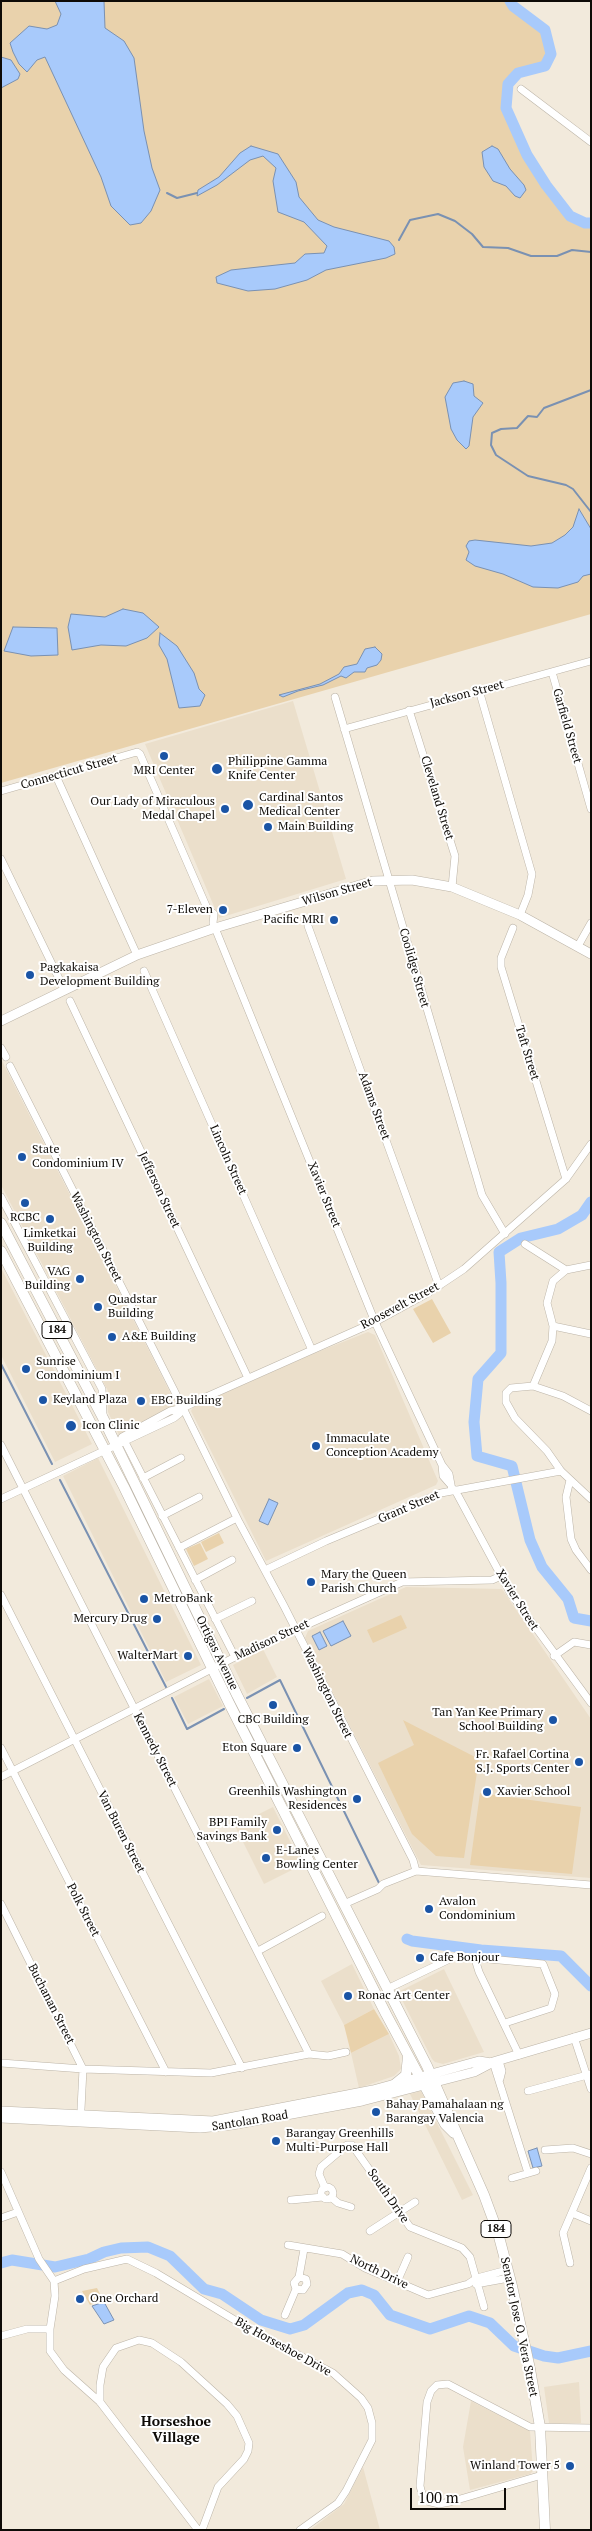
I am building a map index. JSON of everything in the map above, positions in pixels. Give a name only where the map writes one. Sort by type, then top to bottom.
[{"type":"main road","name":"Wilson Street","points":[[1,1021],[137,955],[357,885],[388,880],[412,880],[452,887],[520,915],[591,954]]},
{"type":"main road","name":"Wilson Street","points":[[1,1027],[140,959],[217,928]]},
{"type":"main road","name":"Ortigas Avenue","points":[[1,1223],[103,1418],[120,1442],[218,1666],[231,1707],[407,2053],[428,2080]]},
{"type":"main road","name":"Ortigas Avenue","points":[[1,1251],[218,1666],[241,1702],[387,1989],[428,2080]]},
{"type":"main road","name":"Santolan Road","points":[[1,2111],[213,2121],[486,2068],[495,2062],[591,2033]]},
{"type":"main road","points":[[396,2084],[406,2075],[407,2053]]},
{"type":"main road","name":"Santolan Road","points":[[1,2118],[206,2128],[352,2103],[428,2080]]},
{"type":"main road","name":"Senator Jose O. Vera Street","points":[[428,2080],[445,2124],[454,2133],[484,2195],[498,2233],[530,2369],[540,2428],[545,2530]]},
{"type":"street","points":[[521,89],[591,142]]},
{"type":"street","name":"Jackson Street","points":[[344,729],[478,690],[591,661]]},
{"type":"street","name":"Garfield Street","points":[[552,672],[591,809]]},
{"type":"street","points":[[478,690],[532,874],[528,895],[520,915]]},
{"type":"street","name":"Coolidge Street","points":[[335,697],[482,1195],[505,1234]]},
{"type":"street","name":"Cleveland Street","points":[[409,710],[455,856],[452,887]]},
{"type":"street","name":"Connecticut Street","points":[[1,792],[137,752]]},
{"type":"street","name":"Xavier Street","points":[[137,752],[140,754],[207,908],[214,914],[217,928],[375,1322],[442,1465],[443,1476],[452,1488],[501,1576],[554,1656],[591,1703]]},
{"type":"street","points":[[56,776],[137,955]]},
{"type":"street","points":[[1,859],[64,989]]},
{"type":"street","points":[[578,946],[591,923]]},
{"type":"street","name":"Adams Street","points":[[308,926],[439,1286]]},
{"type":"street","name":"Taft Street","points":[[513,928],[501,958],[501,968],[566,1179]]},
{"type":"street","name":"Lincoln Street","points":[[144,971],[312,1348]]},
{"type":"street","name":"Jefferson Street","points":[[70,1002],[248,1378]]},
{"type":"street","points":[[1,1048],[6,1057]]},
{"type":"street","name":"Washington Street","points":[[10,1066],[416,1871]]},
{"type":"street","name":"Roosevelt Street","points":[[120,1442],[172,1415],[179,1414],[184,1408],[312,1348],[375,1322],[439,1286],[464,1269],[566,1179],[591,1144]]},
{"type":"street","points":[[1,1197],[102,1389],[103,1418]]},
{"type":"street","points":[[525,1244],[566,1270]]},
{"type":"street","points":[[533,1386],[552,1341],[553,1326],[548,1295],[553,1281],[566,1270],[591,1265]]},
{"type":"street","points":[[553,1326],[591,1334]]},
{"type":"street","points":[[591,1410],[563,1396],[533,1386],[511,1388],[506,1393],[506,1402],[515,1418],[547,1451],[561,1471],[591,1499]]},
{"type":"street","points":[[1,1499],[120,1442],[143,1478],[235,1657]]},
{"type":"street","name":"Kennedy Street","points":[[1,1445],[309,2054]]},
{"type":"street","points":[[143,1478],[181,1458]]},
{"type":"street","name":"Grant Street","points":[[265,1570],[333,1538],[452,1488],[519,1480],[561,1471]]},
{"type":"street","points":[[570,1480],[566,1497],[571,1539],[591,1570]]},
{"type":"street","points":[[162,1516],[199,1497]]},
{"type":"street","points":[[179,1548],[237,1518]]},
{"type":"street","points":[[195,1580],[232,1560]]},
{"type":"street","name":"Madison Street","points":[[1,1777],[235,1657],[402,1582],[492,1580],[501,1576]]},
{"type":"street","name":"Van Buren Street","points":[[1,1595],[242,2068]]},
{"type":"street","points":[[216,1619],[252,1601]]},
{"type":"street","points":[[554,1656],[574,1642],[591,1645]]},
{"type":"street","name":"Polk Street","points":[[1,1748],[166,2072]]},
{"type":"street","points":[[344,1904],[416,1871],[591,1885]]},
{"type":"street","name":"Buchanan Street","points":[[1,1904],[83,2068],[81,2108]]},
{"type":"street","points":[[258,1951],[322,1916]]},
{"type":"street","points":[[387,1989],[456,1956],[546,1966],[555,1994],[551,2008],[505,2024]]},
{"type":"street","points":[[475,1959],[479,1972],[519,2055]]},
{"type":"street","points":[[574,2038],[589,2074],[591,2089]]},
{"type":"street","points":[[1,2063],[211,2073],[309,2054],[328,2056],[346,2052]]},
{"type":"street","points":[[495,2062],[502,2071],[500,2079],[528,2173]]},
{"type":"street","points":[[528,2092],[589,2074]]},
{"type":"street","name":"South Drive","points":[[325,2188],[319,2174],[321,2167],[347,2146],[352,2145],[399,2212],[414,2230],[462,2248],[470,2256],[484,2307]]},
{"type":"street","points":[[545,2150],[574,2148],[591,2154]]},
{"type":"street","points":[[570,2263],[563,2236],[591,2168]]},
{"type":"street","points":[[512,2178],[536,2171]]},
{"type":"street","points":[[1,2172],[39,2259],[54,2280],[55,2296],[50,2329],[50,2351],[100,2402],[200,2530],[216,2492],[244,2459],[248,2451],[249,2443],[237,2416],[227,2404],[181,2362],[152,2342],[139,2340],[116,2348],[103,2367],[100,2384],[100,2402]]},
{"type":"street","points":[[322,2197],[322,2192],[325,2188],[331,2189],[332,2198]]},
{"type":"street","points":[[291,2200],[332,2198],[338,2203],[351,2207]]},
{"type":"street","points":[[370,2231],[415,2202]]},
{"type":"street","points":[[1,2218],[18,2212]]},
{"type":"street","points":[[572,2213],[591,2221]]},
{"type":"street","name":"North Drive","points":[[288,2245],[342,2254],[365,2268],[428,2295],[508,2274]]},
{"type":"street","points":[[286,2315],[296,2289],[303,2290],[307,2284],[306,2279],[299,2277],[304,2249]]},
{"type":"street","points":[[396,2282],[408,2257]]},
{"type":"street","name":"Big Horseshoe Drive","points":[[54,2280],[84,2269],[127,2259],[156,2273],[253,2331],[333,2373],[361,2398],[368,2408],[372,2423],[372,2440],[346,2491],[338,2502],[300,2530]]},
{"type":"street","points":[[1,2336],[27,2329],[50,2329]]},
{"type":"street","points":[[542,2475],[442,2504],[428,2500],[422,2494],[420,2486],[427,2402],[431,2392],[437,2385],[448,2384],[530,2427],[591,2428]]},
{"type":"shaded area","points":[[1,1],[510,1],[513,6],[545,30],[551,54],[545,66],[526,72],[508,84],[506,108],[527,155],[546,185],[570,216],[585,223],[591,223],[591,614],[1,783]]},
{"type":"shaded area","name":"Cardinal Santos Medical Center","points":[[293,701],[346,879],[219,918],[145,744]]},
{"type":"shaded area","points":[[1,1059],[177,1406],[119,1435],[108,1412],[108,1391],[1,1185]]},
{"type":"shaded area","points":[[1,1268],[92,1444],[55,1462],[1,1355]]},
{"type":"shaded area","points":[[432,1299],[451,1333],[433,1343],[413,1309]]},
{"type":"shaded area","name":"Immaculate Conception Academy","points":[[368,1332],[375,1335],[438,1481],[436,1485],[266,1561],[191,1411],[193,1407],[315,1353]]},
{"type":"shaded area","points":[[98,1458],[201,1665],[166,1682],[63,1476]]},
{"type":"shaded area","points":[[219,1533],[224,1543],[206,1552],[201,1542]]},
{"type":"shaded area","points":[[200,1543],[208,1559],[194,1566],[186,1549]]},
{"type":"shaded area","name":"Xavier School","points":[[406,1587],[502,1589],[591,1719],[591,1878],[421,1865],[305,1638],[308,1631]]},
{"type":"shaded area","points":[[401,1615],[407,1628],[373,1643],[367,1630]]},
{"type":"shaded area","points":[[263,1649],[277,1677],[247,1694],[233,1665]]},
{"type":"shaded area","points":[[209,1679],[223,1706],[188,1724],[174,1697]]},
{"type":"shaded area","points":[[403,1720],[479,1759],[464,1858],[436,1856],[412,1834],[378,1763],[414,1745]]},
{"type":"shaded area","points":[[480,1793],[581,1807],[572,1874],[470,1865]]},
{"type":"shaded area","points":[[273,1807],[302,1865],[264,1884],[235,1826]]},
{"type":"shaded area","name":"Ronac Art Center","points":[[352,1964],[374,2009],[344,2025],[321,1981]]},
{"type":"shaded area","points":[[444,1969],[484,2052],[443,2064],[432,2059],[398,1992]]},
{"type":"shaded area","points":[[374,2009],[389,2034],[351,2053],[344,2025]]},
{"type":"shaded area","points":[[389,2034],[399,2056],[401,2069],[394,2076],[359,2088],[351,2053]]},
{"type":"shaded area","points":[[421,2091],[473,2195],[462,2200],[410,2094]]},
{"type":"shaded area","points":[[97,2288],[103,2300],[90,2305],[82,2291]]},
{"type":"shaded area","points":[[579,2382],[581,2423],[549,2423],[544,2387]]},
{"type":"shaded area","points":[[471,2401],[530,2431],[533,2471],[530,2474],[470,2490],[463,2447]]},
{"type":"shaded area","points":[[363,2467],[380,2530],[310,2530],[344,2504]]},
{"type":"water","points":[[55,1],[104,1],[105,28],[124,41],[134,58],[144,131],[152,168],[160,190],[151,211],[141,223],[130,225],[111,206],[101,177],[45,57],[37,60],[27,72],[19,64],[13,52],[10,43],[29,26],[47,29],[57,25],[61,14]]},
{"type":"water","points":[[1,57],[11,60],[20,74],[18,79],[1,88]]},
{"type":"water","points":[[251,146],[278,154],[296,182],[299,197],[318,220],[334,227],[389,241],[394,247],[395,254],[386,258],[326,270],[307,280],[275,289],[248,291],[217,283],[216,277],[231,270],[295,263],[305,254],[324,253],[327,246],[304,222],[278,212],[273,181],[276,168],[263,156],[250,160],[217,185],[197,196],[198,190],[219,177],[240,153]]},
{"type":"water","points":[[492,146],[498,149],[510,169],[524,185],[526,190],[520,198],[515,196],[506,186],[493,181],[484,167],[482,152]]},
{"type":"water","points":[[464,381],[473,384],[474,396],[483,403],[473,417],[469,446],[466,449],[457,440],[451,429],[445,397],[453,383]]},
{"type":"water","points":[[579,509],[591,529],[591,574],[583,576],[578,582],[558,588],[533,587],[503,574],[475,566],[466,560],[469,552],[466,546],[469,541],[531,546],[552,543],[565,535],[573,527]]},
{"type":"water","points":[[123,609],[143,613],[159,627],[147,638],[126,646],[101,645],[72,650],[68,627],[71,614],[105,617]]},
{"type":"water","points":[[13,627],[57,628],[58,655],[31,656],[4,651]]},
{"type":"water","points":[[160,633],[177,646],[194,673],[199,689],[205,695],[200,706],[179,708],[167,659],[159,645]]},
{"type":"water","points":[[375,647],[382,654],[381,660],[377,665],[367,668],[365,672],[354,672],[346,678],[341,676],[323,685],[283,697],[279,695],[320,684],[339,674],[344,667],[357,664],[365,649]]},
{"type":"water","points":[[269,1499],[278,1503],[268,1525],[259,1521]]},
{"type":"water","points":[[343,1621],[351,1636],[331,1646],[323,1631]]},
{"type":"water","points":[[320,1632],[327,1646],[319,1650],[312,1636]]},
{"type":"water","points":[[537,2148],[542,2166],[533,2168],[528,2151]]},
{"type":"water","points":[[104,2302],[114,2320],[104,2324],[92,2306]]},
{"type":"waterway","points":[[510,1],[513,6],[545,30],[551,54],[545,66],[518,73],[508,84],[506,108],[527,155],[546,185],[570,216],[585,223],[591,223]]},
{"type":"waterway","points":[[167,193],[177,198],[197,193]]},
{"type":"waterway","points":[[399,240],[410,220],[438,214],[455,221],[472,234],[483,247],[508,248],[531,256],[557,256],[572,250],[591,252]]},
{"type":"waterway","points":[[591,390],[544,408],[537,417],[528,416],[517,428],[501,429],[492,433],[491,445],[496,455],[528,476],[566,485],[573,489],[591,512]]},
{"type":"waterway","points":[[591,1202],[582,1215],[558,1229],[521,1238],[499,1252],[501,1353],[478,1379],[474,1422],[477,1456],[512,1466],[530,1540],[542,1567],[568,1599],[574,1618],[591,1621]]},
{"type":"waterway","points":[[1,1364],[52,1464]]},
{"type":"waterway","points":[[60,1480],[166,1687]]},
{"type":"waterway","points":[[247,1698],[280,1680],[380,1885]]},
{"type":"waterway","points":[[172,1698],[187,1729],[224,1709]]},
{"type":"waterway","points":[[407,1939],[481,1950],[561,1956],[591,1986]]},
{"type":"waterway","points":[[1,2263],[12,2260],[55,2267],[89,2259],[104,2252],[121,2248],[148,2247],[170,2256],[204,2289],[222,2294],[261,2320],[290,2329],[304,2325],[348,2293],[362,2290],[374,2295],[390,2315],[430,2329],[469,2316],[490,2323],[514,2346],[544,2356],[558,2358],[591,2351]]},
{"type":"place","name":"MRI Center","points":[[164,756]]},
{"type":"place","name":"Philippine Gamma Knife Center","points":[[217,769]]},
{"type":"place","name":"Cardinal Santos Medical Center","points":[[248,805]]},
{"type":"place","name":"Our Lady of Miraculous Medal Chapel","points":[[225,809]]},
{"type":"place","name":"Main Building","points":[[268,827]]},
{"type":"place","name":"7-Eleven","points":[[223,910]]},
{"type":"place","name":"Pacific MRI","points":[[334,920]]},
{"type":"place","name":"Pagkakaisa Development Building","points":[[30,975]]},
{"type":"place","name":"State Condominium IV","points":[[22,1157]]},
{"type":"place","name":"RCBC","points":[[25,1203]]},
{"type":"place","name":"Limketkai Building","points":[[50,1219]]},
{"type":"place","name":"VAG Building","points":[[80,1279]]},
{"type":"place","name":"Quadstar Building","points":[[98,1307]]},
{"type":"place","name":"A&E Building","points":[[112,1337]]},
{"type":"place","name":"Sunrise Condominium I","points":[[26,1369]]},
{"type":"place","name":"Keyland Plaza","points":[[43,1400]]},
{"type":"place","name":"EBC Building","points":[[141,1401]]},
{"type":"place","name":"Icon Clinic","points":[[71,1426]]},
{"type":"place","name":"Immaculate Conception Academy","points":[[316,1446]]},
{"type":"place","name":"Mary the Queen Parish Church","points":[[311,1582]]},
{"type":"place","name":"MetroBank","points":[[144,1599]]},
{"type":"place","name":"Mercury Drug","points":[[157,1619]]},
{"type":"place","name":"WalterMart","points":[[188,1656]]},
{"type":"place","name":"CBC Building","points":[[273,1705]]},
{"type":"place","name":"Tan Yan Kee Primary School Building","points":[[553,1720]]},
{"type":"place","name":"Eton Square","points":[[297,1748]]},
{"type":"place","name":"Fr. Rafael Cortina S.J. Sports Center","points":[[579,1762]]},
{"type":"place","name":"Xavier School","points":[[487,1792]]},
{"type":"place","name":"Greenhils Washington Residences","points":[[357,1799]]},
{"type":"place","name":"BPI Family Savings Bank","points":[[277,1830]]},
{"type":"place","name":"E-Lanes Bowling Center","points":[[266,1858]]},
{"type":"place","name":"Avalon Condominium","points":[[429,1909]]},
{"type":"place","name":"Cafe Bonjour","points":[[420,1958]]},
{"type":"place","name":"Ronac Art Center","points":[[348,1996]]},
{"type":"place","name":"Bahay Pamahalaan ng Barangay Valencia","points":[[376,2112]]},
{"type":"place","name":"Barangay Greenhills Multi-Purpose Hall","points":[[276,2141]]},
{"type":"place","name":"One Orchard","points":[[80,2299]]},
{"type":"place","name":"Winland Tower 5","points":[[570,2466]]},
{"type":"district","name":"Horseshoe Village","points":[[176,2430]]}]
